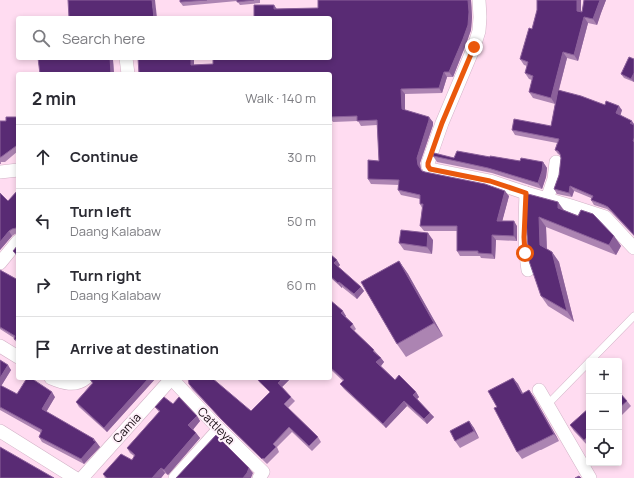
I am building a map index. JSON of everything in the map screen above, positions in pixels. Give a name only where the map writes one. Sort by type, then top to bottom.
[{"type":"street","points":[[479,0],[479,32],[442,123],[428,166],[430,169],[490,181],[605,217],[634,248]]},
{"type":"street","points":[[126,60],[128,72]]},
{"type":"street","points":[[547,199],[554,179],[556,162]]},
{"type":"street","points":[[0,172],[16,170]]},
{"type":"street","points":[[526,193],[524,237],[528,270]]},
{"type":"street","points":[[0,263],[16,243]]},
{"type":"street","points":[[0,346],[16,356]]},
{"type":"street","points":[[56,380],[72,384],[83,380]]},
{"type":"street","name":"Camia","points":[[82,478],[169,380]]},
{"type":"street","name":"Cattleya","points":[[173,380],[262,475]]},
{"type":"street","points":[[539,390],[590,478]]},
{"type":"street","points":[[175,478],[218,429]]},
{"type":"street","points":[[0,431],[75,478]]},
{"type":"lane","points":[[594,358],[634,316]]},
{"type":"lane","points":[[548,404],[586,366]]},
{"type":"building","points":[[68,0],[152,0],[154,16],[69,16]]},
{"type":"building","points":[[180,0],[207,0],[180,2]]},
{"type":"building","points":[[237,0],[254,0],[237,2]]},
{"type":"building","points":[[318,0],[468,0],[468,25],[449,72],[444,72],[439,88],[401,89],[402,109],[429,117],[417,158],[418,165],[422,171],[485,184],[505,191],[497,221],[514,221],[514,236],[492,235],[492,254],[478,253],[478,251],[457,251],[457,226],[420,226],[423,204],[420,204],[420,195],[398,190],[399,180],[368,179],[368,160],[379,161],[377,120],[357,121],[357,116],[332,117],[332,72],[139,72],[138,60],[191,60],[191,65],[213,64],[213,60],[332,60],[332,16],[254,16],[254,5],[274,5],[274,9],[318,8]]},
{"type":"building","points":[[537,0],[577,0],[577,11],[582,12],[584,0],[600,0],[593,19],[584,17],[574,55],[563,52],[551,98],[529,92],[533,76],[525,73],[528,62],[520,59],[529,28],[532,29],[537,10]]},
{"type":"building","points":[[629,57],[634,59],[634,73],[631,79],[621,74]]},
{"type":"building","points":[[38,60],[110,60],[111,72],[40,72]]},
{"type":"building","points":[[558,90],[581,96],[605,105],[606,101],[619,106],[616,113],[632,121],[630,123],[634,125],[634,235],[608,207],[591,200],[593,196],[570,186],[569,193],[554,189],[559,175],[561,158],[558,151],[555,150],[559,139],[512,130],[514,119],[551,126]]},
{"type":"building","points":[[6,117],[16,117],[16,146],[0,157],[0,121],[6,121]]},
{"type":"building","points":[[457,151],[520,161],[521,158],[543,162],[542,171],[538,183],[488,168],[433,156],[434,153],[454,158]]},
{"type":"building","points":[[16,192],[16,228],[9,231],[0,242],[0,193],[8,201]]},
{"type":"building","points":[[528,194],[558,202],[558,208],[578,216],[581,210],[593,214],[614,236],[609,245],[539,217],[540,245],[552,252],[567,311],[541,296],[529,261],[526,221],[526,201]]},
{"type":"building","points":[[401,230],[428,233],[427,247],[399,243]]},
{"type":"building","points":[[332,256],[337,260],[334,263],[361,287],[354,294],[339,282],[338,283],[332,278]]},
{"type":"building","points":[[399,261],[434,323],[397,344],[361,282]]},
{"type":"building","points":[[0,270],[16,279],[16,340],[14,339],[15,336],[0,327]]},
{"type":"building","points":[[332,302],[343,311],[341,313],[353,324],[350,327],[381,358],[376,362],[395,380],[399,375],[416,392],[413,395],[430,413],[424,419],[404,401],[383,424],[340,384],[344,380],[332,369]]},
{"type":"building","points":[[0,360],[8,365],[0,378]]},
{"type":"building","points":[[513,378],[522,394],[529,390],[554,434],[517,452],[494,408],[497,407],[488,391]]},
{"type":"building","points":[[26,380],[34,380],[52,392],[42,409],[94,439],[93,440],[96,442],[81,459],[39,437],[42,430],[0,407],[0,385],[17,394]]},
{"type":"building","points":[[91,380],[147,380],[104,428],[76,402],[93,383]]},
{"type":"building","points":[[188,380],[214,380],[251,411],[270,392],[258,380],[281,380],[278,383],[291,397],[284,404],[318,437],[309,446],[289,427],[273,444],[276,447],[264,459],[262,459],[221,419],[189,384]]},
{"type":"building","points":[[622,395],[627,401],[622,405]]},
{"type":"building","points":[[164,397],[173,404],[179,397],[197,416],[188,425],[196,433],[164,470],[161,468],[152,478],[107,478],[103,474],[121,454],[132,460],[135,455],[127,448],[160,411],[155,407]]},
{"type":"building","points":[[586,411],[586,438],[584,440],[570,425]]},
{"type":"building","points":[[469,421],[474,431],[455,441],[450,431]]},
{"type":"building","points":[[216,435],[249,468],[243,478],[176,478]]},
{"type":"building","points":[[0,447],[54,478],[0,478]]},
{"type":"route","points":[[474,47],[442,123],[428,166],[430,169],[490,181],[526,193],[524,237],[525,253]]}]
